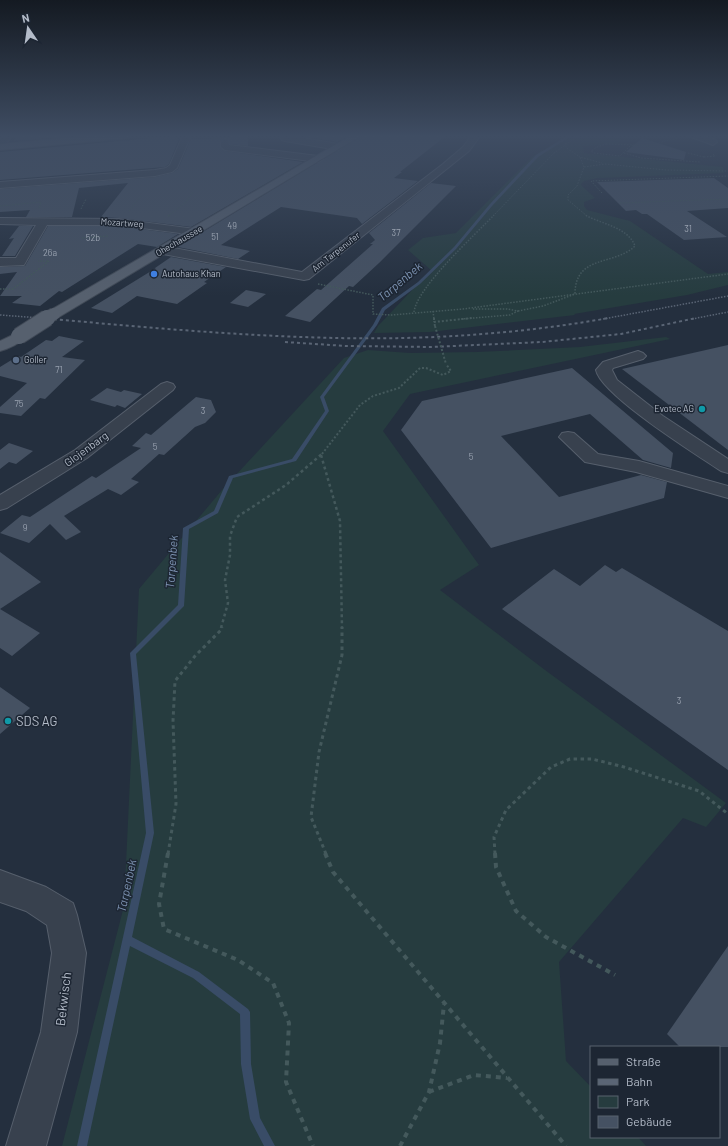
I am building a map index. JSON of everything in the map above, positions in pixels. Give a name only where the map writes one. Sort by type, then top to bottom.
[{"type":"main road","name":"Ohechaussee","points":[[0,347],[267,188]]},
{"type":"street","name":"Am Tarpenufer","points":[[163,250],[304,276],[417,188]]},
{"type":"street","name":"Mozartweg","points":[[0,221],[119,222],[195,232]]},
{"type":"street","points":[[0,262],[20,262],[40,221]]},
{"type":"street","points":[[638,356],[608,365],[604,370],[607,378],[615,387],[657,420],[728,467]]},
{"type":"street","name":"Glojenbarg","points":[[0,504],[81,454],[167,387]]},
{"type":"street","points":[[568,437],[592,458],[639,466],[728,492]]},
{"type":"street","name":"Bekwisch","points":[[0,886],[36,898],[61,915],[69,953],[59,1032],[26,1146]]},
{"type":"path","points":[[414,312],[415,304],[432,279],[520,188]]},
{"type":"path","points":[[575,188],[568,195],[568,200],[584,214],[622,231],[633,241],[635,246],[630,250],[595,264],[581,273],[575,283],[575,294]]},
{"type":"path","points":[[598,188],[602,193]]},
{"type":"path","points":[[155,226],[186,202],[192,192]]},
{"type":"path","points":[[620,203],[728,199]]},
{"type":"path","points":[[0,206],[41,202],[40,221]]},
{"type":"path","points":[[82,238],[110,236]]},
{"type":"path","points":[[463,309],[728,274]]},
{"type":"path","points":[[304,276],[310,282],[373,295],[373,314],[391,315],[463,309],[507,309],[518,311]]},
{"type":"path","points":[[434,322],[510,315],[518,311],[543,306],[575,294]]},
{"type":"path","points":[[313,1146],[286,1082],[289,1023],[273,983],[238,960],[164,929],[159,904],[176,804],[173,721],[175,681],[195,656],[221,630],[228,604],[225,580],[230,555],[230,536],[237,517],[286,485],[321,455],[360,405],[373,396],[399,388],[420,368],[426,368],[443,375],[451,371],[446,364],[434,322],[433,311]]},
{"type":"path","points":[[321,455],[340,521],[342,655],[319,752],[311,817],[334,872],[444,1004],[566,1146]]},
{"type":"path","points":[[615,976],[546,937],[516,911],[496,867],[494,837],[506,810],[551,767],[570,759],[592,759],[624,767],[698,791],[728,814]]},
{"type":"path","points":[[400,1146],[428,1092],[440,1044],[444,1004]]},
{"type":"path","points":[[428,1092],[474,1075],[507,1078]]},
{"type":"green space","points":[[501,188],[585,188],[595,198],[584,202],[584,206],[587,210],[630,221],[708,274],[728,272],[728,285],[687,295],[574,314],[575,315],[430,332],[374,333],[378,326],[431,270],[408,250],[423,238],[456,233]]},
{"type":"green space","points":[[666,337],[670,339],[410,394],[383,431],[479,565],[440,590],[545,670],[726,803],[706,827],[683,818],[559,962],[566,1061],[590,1086],[590,1138],[639,1138],[646,1146],[62,1146],[124,906],[139,589],[222,490],[344,358],[368,350],[410,353],[477,352],[580,347]]},
{"type":"building","points":[[79,188],[72,217],[26,217],[30,210],[0,212],[0,189]]},
{"type":"building","points":[[124,188],[257,188],[191,227],[101,217]]},
{"type":"building","points":[[275,188],[408,188],[362,224],[357,218],[281,207],[221,245],[250,251],[238,259],[178,247]]},
{"type":"building","points":[[424,188],[454,188],[379,263],[353,287],[349,286],[310,322],[285,316],[317,289],[321,290],[373,244],[370,244],[375,240],[369,233]]},
{"type":"building","points":[[603,188],[728,188],[728,208],[687,211],[727,237],[684,240],[647,214],[642,214],[636,210],[626,211]]},
{"type":"building","points":[[19,226],[33,226],[15,256],[2,256],[14,238],[9,239]]},
{"type":"building","points":[[48,226],[119,226],[178,234],[157,247],[138,244],[62,292],[59,291],[40,306],[12,303],[22,296],[0,296],[17,272],[0,274],[0,267],[25,266]]},
{"type":"building","points":[[171,257],[226,267],[204,282],[207,283],[177,304],[137,296],[112,313],[91,308],[156,268]]},
{"type":"building","points":[[246,290],[266,294],[248,307],[230,303]]},
{"type":"building","points":[[59,336],[84,341],[62,357],[85,360],[45,399],[40,398],[21,416],[0,413],[0,407],[27,383],[0,376],[0,367],[18,356],[21,357],[46,340],[52,341]]},
{"type":"building","name":"Evotec AG","points":[[728,345],[728,450],[622,369]]},
{"type":"building","points":[[572,368],[673,453],[671,468],[643,460],[590,414],[501,436],[559,497],[641,475],[667,482],[664,498],[491,548],[401,430],[422,401]]},
{"type":"building","points":[[107,388],[121,392],[124,390],[142,394],[125,408],[117,405],[115,407],[90,400]]},
{"type":"building","points":[[196,397],[211,400],[216,412],[205,423],[195,427],[164,455],[159,454],[131,479],[139,482],[121,495],[108,489],[64,516],[81,532],[66,540],[50,524],[29,543],[0,533],[22,515],[30,517],[92,476],[96,478],[141,448],[132,446],[146,433],[151,435]]},
{"type":"building","points":[[9,443],[33,451],[16,464],[9,462],[0,469],[0,450]]},
{"type":"building","points":[[0,552],[41,582],[0,609]]},
{"type":"building","points":[[605,565],[616,572],[622,568],[728,631],[728,770],[502,609],[554,569],[580,586]]},
{"type":"building","points":[[0,609],[40,633],[12,656],[0,648]]},
{"type":"building","name":"SDS AG","points":[[0,687],[30,708],[0,734]]},
{"type":"building","points":[[728,946],[728,1047],[679,1046],[667,1034]]},
{"type":"waterway","name":"Tarpenbek","points":[[82,1146],[150,833],[133,653],[181,606],[186,528],[216,512],[231,477],[294,460],[327,411],[322,397],[375,325],[383,309],[419,283],[455,248],[507,188]]},
{"type":"waterway","points":[[127,939],[196,975],[245,1012],[246,1064],[255,1119],[270,1146]]},
{"type":"railway","points":[[603,319],[728,296]]},
{"type":"railway","points":[[692,319],[728,312]]},
{"type":"railway","points":[[0,315],[49,319]]},
{"type":"railway","points":[[42,318],[49,319]]},
{"type":"railway","points":[[49,319],[226,333],[300,337],[405,338],[507,332],[575,324],[609,318]]},
{"type":"railway","points":[[285,342],[346,346],[431,347],[542,342],[621,334],[696,318]]},
{"type":"railway","points":[[49,319],[54,319]]},
{"type":"place","name":"Autohaus Khan","points":[[154,274]]},
{"type":"place","name":"Goller","points":[[16,360]]},
{"type":"place","name":"Evotec AG","points":[[702,409]]},
{"type":"place","name":"SDS AG","points":[[8,721]]}]
